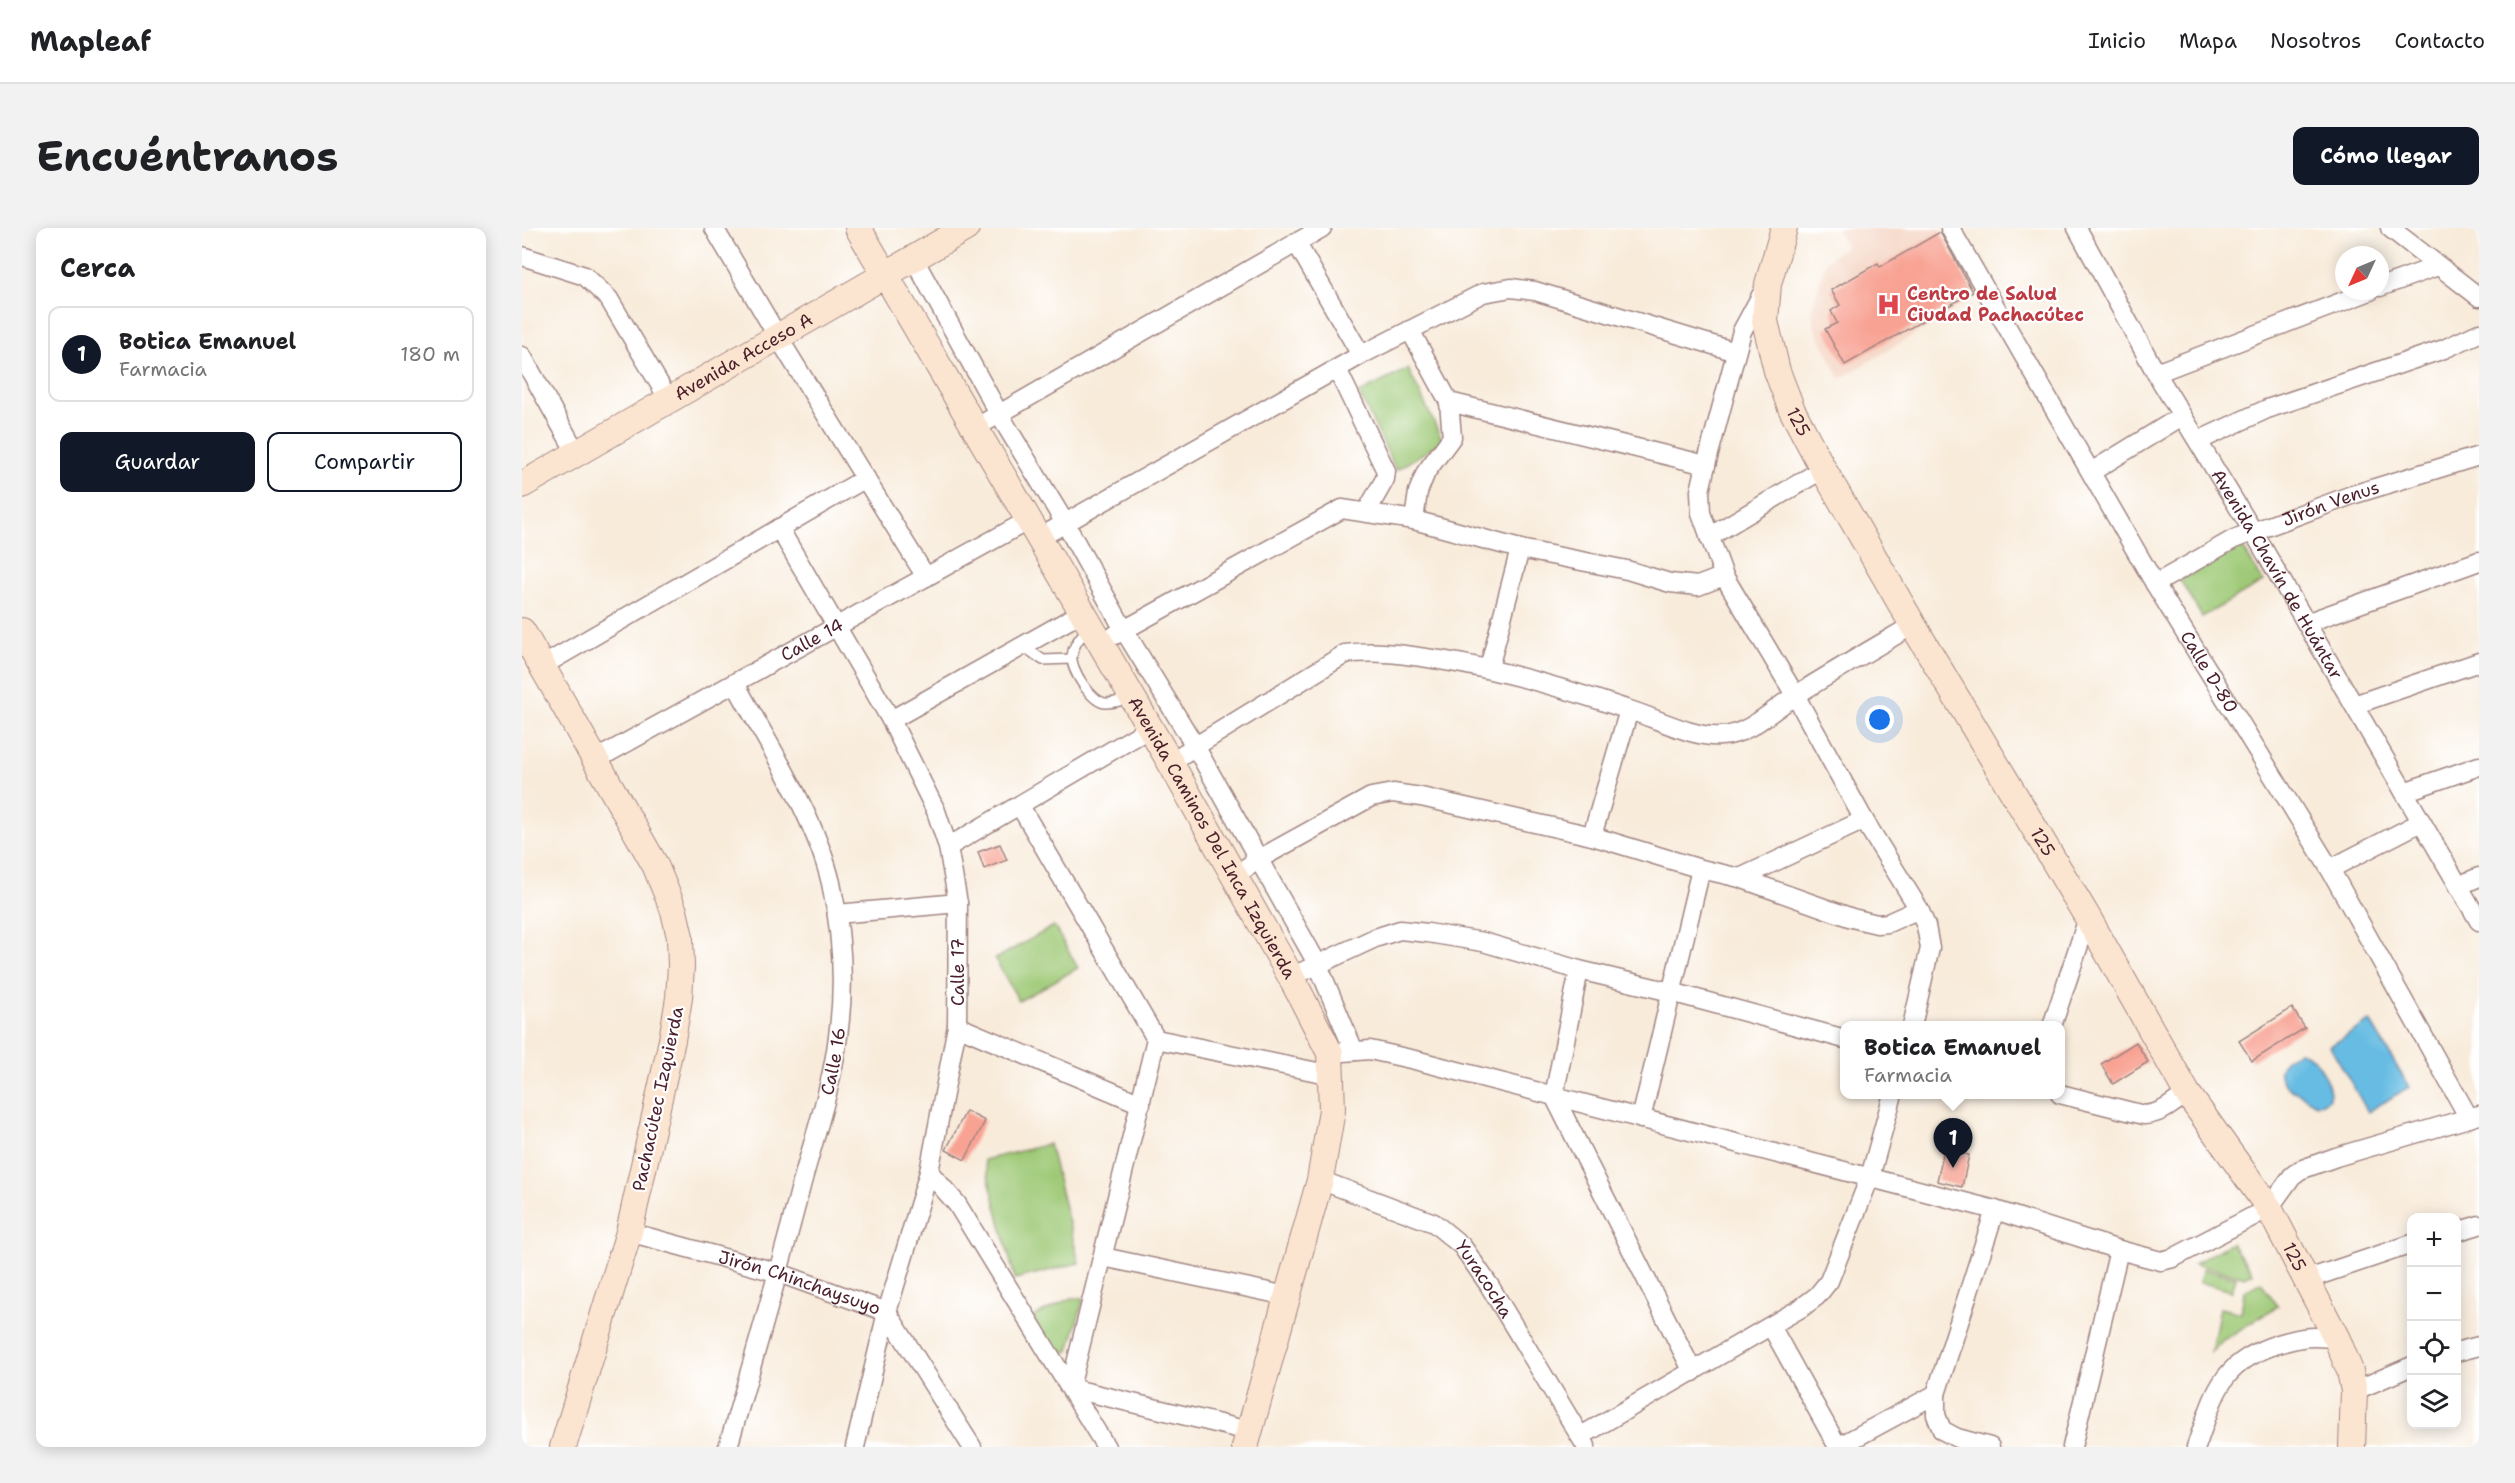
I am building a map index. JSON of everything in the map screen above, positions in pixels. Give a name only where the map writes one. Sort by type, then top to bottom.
[{"type":"street","points":[[714,228],[777,338],[926,577]]},
{"type":"street","name":"Avenida Caminos Del Inca Izquierda","points":[[858,228],[1133,698],[1339,1060],[1320,1180],[1247,1439]]},
{"type":"street","name":"Avenida Acceso A","points":[[522,485],[966,228]]},
{"type":"street","points":[[975,428],[1322,228]]},
{"type":"street","name":"Calle D-80","points":[[1950,228],[2155,584],[2330,868],[2474,1116]]},
{"type":"street","name":"Avenida Chavín de Huántar","points":[[2077,228],[2156,373],[2254,533],[2479,921]]},
{"type":"street","points":[[2392,228],[2478,294]]},
{"type":"street","name":"125","points":[[1780,229],[1768,284],[1765,321],[1769,346],[1792,410],[1823,469],[1913,625],[2088,918],[2187,1093],[2269,1208],[2337,1340],[2350,1371],[2354,1391],[2358,1446]]},
{"type":"street","points":[[1296,242],[1361,355]]},
{"type":"street","points":[[522,256],[585,276],[609,298],[669,400]]},
{"type":"street","points":[[914,258],[999,414],[1065,523],[1124,630],[1195,746],[1318,965],[1339,1060]]},
{"type":"street","points":[[2389,284],[2439,266]]},
{"type":"street","points":[[1768,284],[1742,331],[1700,491],[1701,513],[1724,576],[1795,695],[1864,820],[1919,909],[1926,926],[1930,948],[1913,1021]]},
{"type":"street","name":"Calle 14","points":[[596,760],[926,577],[1034,529],[1065,523],[1361,355],[1483,293],[1511,288],[1560,297],[1736,352]]},
{"type":"street","points":[[2156,373],[2347,300]]},
{"type":"street","points":[[1410,330],[1449,402],[1452,437],[1426,472],[1418,492],[1414,520]]},
{"type":"street","points":[[2198,441],[2267,409],[2444,349],[2479,333]]},
{"type":"street","points":[[522,356],[577,454]]},
{"type":"street","points":[[1337,369],[1386,471],[1385,479],[1366,512]]},
{"type":"street","points":[[1449,402],[1706,465]]},
{"type":"street","points":[[2091,472],[2182,416]]},
{"type":"street","name":"Jirón Venus","points":[[2155,584],[2234,539],[2352,495],[2479,456]]},
{"type":"street","points":[[1709,537],[1823,469]]},
{"type":"street","points":[[542,666],[866,478]]},
{"type":"street","points":[[891,720],[1023,646],[1091,627],[1124,630],[1342,509],[1414,520],[1520,549],[1627,570],[1670,583],[1698,586],[1724,576]]},
{"type":"street","name":"Calle 17","points":[[779,528],[891,720],[936,811],[948,848],[958,903],[957,1026],[928,1172],[887,1312],[855,1447]]},
{"type":"street","points":[[1489,668],[1520,549]]},
{"type":"street","points":[[2306,623],[2479,561]]},
{"type":"street","points":[[1170,762],[1345,654],[1370,651],[1396,653],[1489,668],[1629,710],[1696,733],[1720,736],[1737,733],[1751,725],[1795,695],[1913,625]]},
{"type":"street","name":"Pachacútec Izquierda","points":[[522,631],[656,866],[674,911],[680,936],[679,998],[672,1040],[629,1232],[564,1447]]},
{"type":"street","points":[[2354,705],[2479,662]]},
{"type":"street","name":"Calle 16","points":[[728,1447],[778,1273],[838,1038],[842,963],[837,914],[830,881],[815,838],[792,788],[735,683]]},
{"type":"street","points":[[1592,836],[1629,710]]},
{"type":"street","points":[[948,848],[1150,728]]},
{"type":"street","points":[[2404,792],[2479,766]]},
{"type":"street","points":[[1234,876],[1259,859],[1371,797],[1393,793],[1422,797],[1592,836],[1701,869],[1740,878],[1852,918],[1876,924],[1888,923],[1919,909]]},
{"type":"street","points":[[1020,806],[1156,1039],[1070,1388]]},
{"type":"street","points":[[1740,878],[1864,820]]},
{"type":"street","points":[[2330,868],[2421,822]]},
{"type":"street","points":[[1641,1119],[1701,869]]},
{"type":"street","points":[[2458,886],[2479,878]]},
{"type":"street","points":[[837,914],[958,903]]},
{"type":"street","points":[[2054,1021],[2088,918]]},
{"type":"street","points":[[1292,978],[1375,938],[1400,930],[1483,942],[1579,970],[1840,1038]]},
{"type":"street","points":[[1579,970],[1554,1096],[1693,1372]]},
{"type":"street","points":[[957,1026],[1140,1104]]},
{"type":"street","points":[[1156,1039],[1339,1060],[1370,1050],[1403,1057],[1995,1210],[2119,1250],[2161,1261],[2173,1258],[2269,1208],[2292,1176],[2300,1170],[2474,1116]]},
{"type":"street","points":[[2065,1096],[2144,1115],[2164,1110],[2187,1093]]},
{"type":"street","points":[[1584,1442],[1817,1296],[1829,1281],[1870,1177],[1892,1099]]},
{"type":"street","points":[[928,1172],[957,1204],[1106,1447]]},
{"type":"street","name":"Yuracocha","points":[[1320,1180],[1434,1223],[1462,1246],[1489,1285],[1584,1442]]},
{"type":"street","points":[[1990,1447],[1960,1442],[1942,1430],[1936,1415],[1936,1394],[1995,1210]]},
{"type":"street","points":[[2461,1231],[2479,1225]]},
{"type":"street","name":"Jirón Chinchaysuyo","points":[[629,1232],[778,1273],[887,1312],[972,1447]]},
{"type":"street","points":[[2305,1280],[2407,1246]]},
{"type":"street","points":[[2072,1447],[2119,1250]]},
{"type":"street","points":[[1103,1257],[1287,1296]]},
{"type":"street","points":[[1771,1326],[1838,1447],[1936,1394]]},
{"type":"street","points":[[2196,1447],[2216,1392],[2230,1370],[2255,1351],[2313,1335],[2337,1340]]},
{"type":"street","points":[[2461,1351],[2479,1346]]},
{"type":"street","points":[[2354,1391],[2407,1368]]},
{"type":"street","points":[[1070,1388],[1247,1439]]},
{"type":"lane","points":[[1091,627],[1073,647],[1071,659],[1085,688],[1098,701],[1106,703],[1133,698]]},
{"type":"lane","points":[[1023,646],[1043,660],[1071,659]]},
{"type":"shaded area","name":"Centro de Salud Ciudad Pachacútec","points":[[1837,228],[1939,228],[1974,298],[1840,379],[1814,326],[1812,310],[1826,261],[1845,247]]},
{"type":"green space","points":[[1408,369],[1443,441],[1396,470],[1359,393]]},
{"type":"green space","points":[[2241,544],[2263,582],[2202,617],[2180,580]]},
{"type":"green space","points":[[1054,926],[1078,968],[1019,1001],[995,959]]},
{"type":"green space","points":[[1049,1144],[1079,1263],[1015,1279],[984,1160]]},
{"type":"green space","points":[[2231,1243],[2253,1273],[2245,1277],[2194,1264]]},
{"type":"green space","points":[[2203,1269],[2236,1277],[2232,1291],[2199,1282]]},
{"type":"green space","points":[[2261,1282],[2278,1306],[2223,1340],[2211,1352],[2220,1308],[2241,1313],[2244,1292]]},
{"type":"green space","points":[[1071,1298],[1084,1298],[1069,1351],[1054,1356],[1033,1317]]},
{"type":"water","points":[[2370,1021],[2409,1087],[2368,1112],[2330,1046]]},
{"type":"water","points":[[2300,1052],[2314,1059],[2324,1075],[2330,1098],[2324,1102],[2314,1103],[2290,1088],[2280,1076],[2284,1061]]},
{"type":"building","name":"Centro de Salud Ciudad Pachacútec","points":[[1940,232],[1973,292],[1845,365],[1825,329],[1837,323],[1831,311],[1840,305],[1831,290],[1878,263],[1880,267]]},
{"type":"building","points":[[1000,844],[1007,860],[984,869],[978,852]]},
{"type":"building","points":[[2292,1008],[2305,1028],[2252,1061],[2239,1041]]},
{"type":"building","points":[[2136,1042],[2148,1062],[2113,1084],[2101,1064]]},
{"type":"building","points":[[966,1111],[985,1121],[965,1160],[946,1150]]},
{"type":"building","points":[[1944,1149],[1969,1155],[1962,1187],[1937,1181]]},
{"type":"place","name":"Centro de Salud Ciudad Pachacútec","points":[[1889,304]]},
{"type":"place","name":"Botica Emanuel","points":[[1953,1168]]}]
